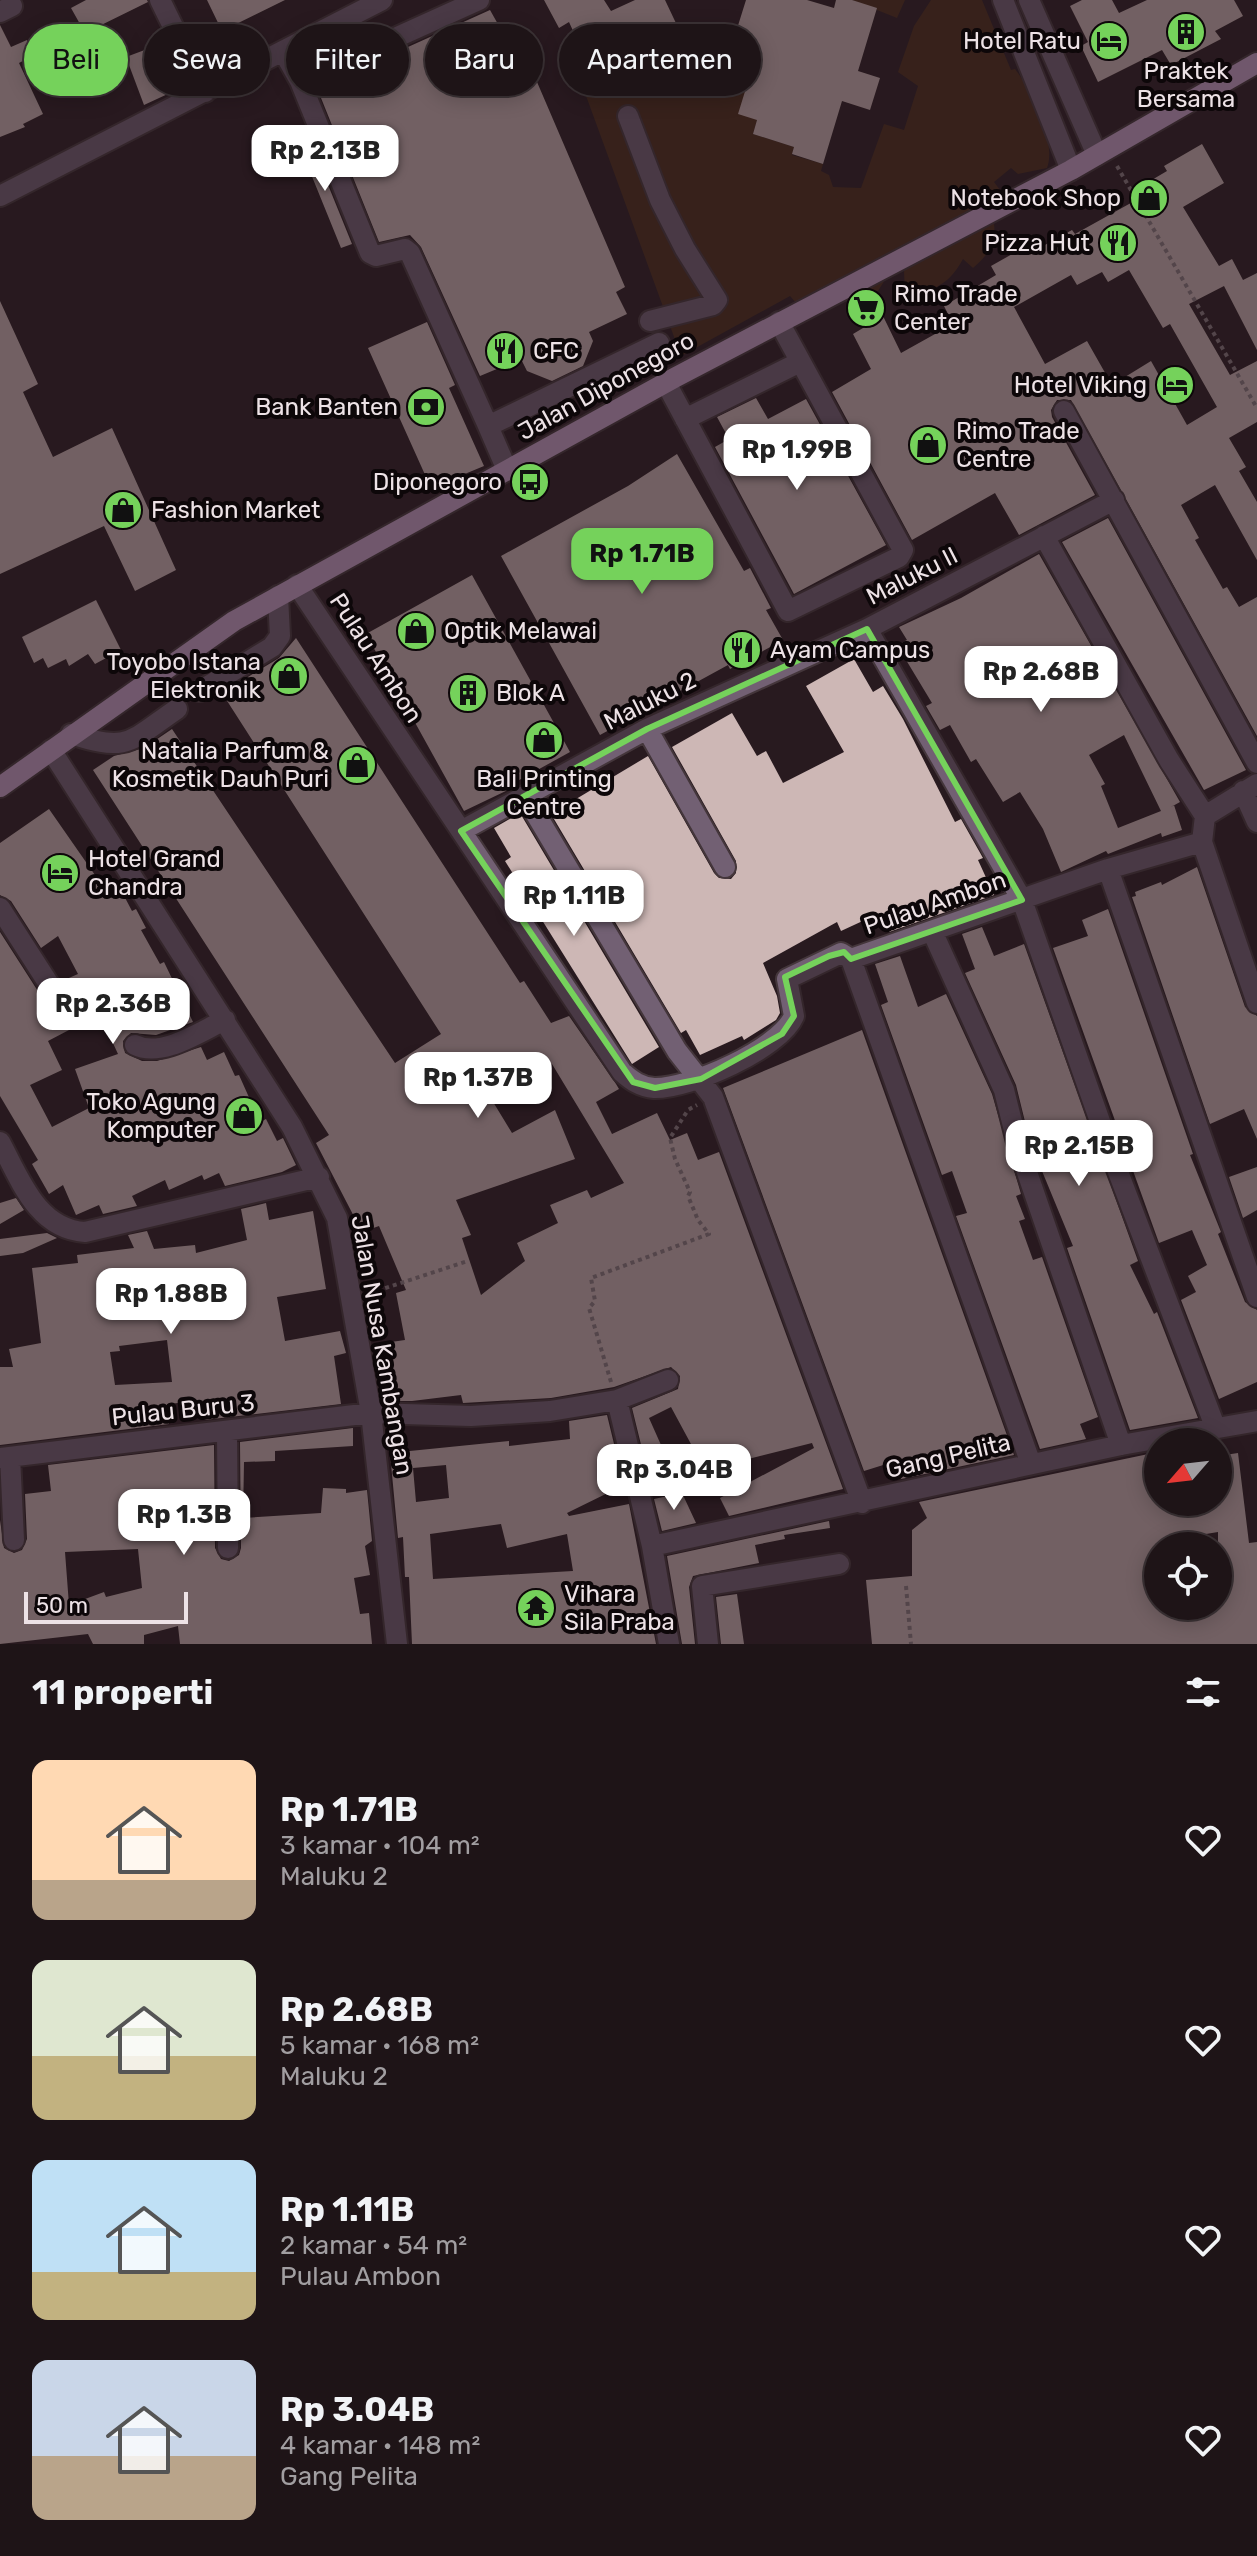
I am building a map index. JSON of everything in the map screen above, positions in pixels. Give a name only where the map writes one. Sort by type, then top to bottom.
[{"type":"main road","name":"Jalan Diponegoro","points":[[0,787],[206,638],[297,585],[779,322],[1071,170],[1257,63]]},
{"type":"street","points":[[160,0],[172,24]]},
{"type":"street","points":[[270,58],[382,0]]},
{"type":"street","points":[[409,32],[479,0]]},
{"type":"street","points":[[1003,0],[1071,170]]},
{"type":"street","points":[[1029,0],[1102,152]]},
{"type":"street","points":[[283,51],[286,56]]},
{"type":"street","points":[[0,196],[197,96]]},
{"type":"street","points":[[306,96],[370,253],[376,256],[405,249],[410,253],[507,470]]},
{"type":"street","points":[[628,116],[660,200],[685,249],[717,300],[713,305],[650,321]]},
{"type":"street","points":[[666,383],[784,606],[790,611],[899,557],[903,551],[779,322]]},
{"type":"street","points":[[488,426],[659,343]]},
{"type":"street","points":[[685,419],[800,362]]},
{"type":"street","points":[[1064,411],[1257,763]]},
{"type":"street","name":"Maluku II","points":[[1114,500],[867,629],[1022,900],[1115,1164],[1216,1428]]},
{"type":"street","points":[[1044,536],[1169,760],[1205,816],[1202,842],[1257,1003]]},
{"type":"street","name":"Pulau Ambon","points":[[297,585],[622,1072],[633,1082],[655,1088],[701,1079],[760,1048],[790,1025],[794,1016],[788,985],[790,975],[841,953],[851,959],[1108,869],[1202,842]]},
{"type":"street","points":[[200,691],[272,647],[280,636],[278,596]]},
{"type":"street","name":"Maluku 2","points":[[461,831],[647,729],[867,629]]},
{"type":"street","points":[[71,734],[107,746],[124,743],[177,709]]},
{"type":"street","points":[[647,729],[725,867]]},
{"type":"street","name":"Jalan Nusa Kambangan","points":[[51,750],[225,1020],[319,1177],[337,1218],[371,1413],[397,1644]]},
{"type":"street","points":[[1205,816],[1250,787],[1257,822]]},
{"type":"street","points":[[525,796],[677,1051],[713,1097],[862,1503]]},
{"type":"street","points":[[1108,869],[1257,1297]]},
{"type":"street","points":[[0,908],[70,1017]]},
{"type":"street","points":[[932,931],[1004,1090],[1018,1146],[1121,1445]]},
{"type":"street","points":[[851,959],[1031,1464]]},
{"type":"street","points":[[135,1045],[146,1050],[160,1049],[225,1020]]},
{"type":"street","points":[[0,1142],[35,1206],[58,1227],[70,1231],[85,1232],[319,1177]]},
{"type":"street","name":"Pulau Buru 3","points":[[5,1458],[371,1413],[471,1416],[550,1411],[617,1400],[668,1380]]},
{"type":"street","points":[[617,1400],[652,1546],[669,1644]]},
{"type":"street","name":"Gang Pelita","points":[[1221,1428],[1257,1421]]},
{"type":"street","points":[[227,1431],[228,1548]]},
{"type":"street","name":"Gang Pelita","points":[[652,1546],[1144,1441]]},
{"type":"street","points":[[5,1458],[14,1540]]},
{"type":"street","points":[[708,1644],[702,1586],[839,1564]]},
{"type":"path","points":[[1102,152],[1257,408]]},
{"type":"path","points":[[617,1400],[589,1308],[595,1301],[591,1278],[709,1234],[698,1220],[670,1138],[688,1110],[713,1097]]},
{"type":"path","points":[[352,1298],[468,1261]]},
{"type":"path","points":[[906,1586],[911,1644]]},
{"type":"highlighted area","points":[[867,629],[1022,900],[851,959],[844,952],[829,956],[785,977],[794,1016],[782,1034],[701,1079],[655,1088],[633,1082],[461,831],[647,729]]},
{"type":"shaded area","points":[[852,0],[905,0],[897,18]]},
{"type":"shaded area","points":[[931,0],[982,0],[1011,70],[1015,69],[1022,79],[1046,131],[1049,145],[1047,168],[1018,174],[1011,168],[994,182],[1000,190],[993,211],[994,237],[985,256],[973,268],[963,259],[952,276],[938,286],[925,292],[917,288],[905,294],[904,271],[894,253],[888,275],[878,291],[868,293],[843,281],[798,305],[790,296],[681,356],[586,96],[748,96],[757,120],[753,134],[794,147],[792,155],[823,164],[821,171],[829,175],[833,187],[861,188],[884,124],[904,130],[918,86],[898,72],[914,26]]},
{"type":"building","points":[[86,0],[148,2],[103,24],[80,24],[71,8]]},
{"type":"building","points":[[207,0],[285,0],[236,24],[219,24]]},
{"type":"building","points":[[544,0],[604,0],[611,11],[635,0],[665,0],[676,24],[569,22],[559,24],[559,28]]},
{"type":"building","points":[[746,0],[807,0],[834,8],[836,0],[852,0],[877,8],[858,71],[880,78],[870,110],[842,101],[823,164],[792,154],[794,147],[753,134],[757,120],[738,114],[744,96],[761,96],[761,24],[738,24]]},
{"type":"building","name":"Hotel Ratu","points":[[1082,0],[1112,0],[1119,13],[1147,0],[1234,0],[1243,16],[1215,31],[1221,39],[1171,65],[1162,50],[1098,82],[1081,46],[1088,42],[1070,6]]},
{"type":"building","points":[[490,10],[498,24],[459,24]]},
{"type":"building","points":[[0,25],[11,47],[24,41],[24,60],[19,63],[24,74],[24,96],[35,96],[43,114],[23,124],[25,127],[0,137]]},
{"type":"building","points":[[425,39],[425,96],[543,96],[625,287],[616,292],[627,314],[589,332],[593,341],[583,366],[552,381],[527,371],[521,359],[480,376],[421,247],[410,235],[379,242],[320,96],[409,96],[409,47]]},
{"type":"building","points":[[144,50],[144,96],[163,96],[144,105],[128,56]]},
{"type":"building","points":[[309,138],[352,244],[341,248],[298,142]]},
{"type":"building","points":[[1202,144],[1224,183],[1183,207],[1219,266],[1232,259],[1243,280],[1257,273],[1257,350],[1224,286],[1189,304],[1230,375],[1257,361],[1257,422],[1229,438],[1246,467],[1239,471],[1257,502],[1257,560],[1215,485],[1181,505],[1199,538],[1195,540],[1223,589],[1227,587],[1239,607],[1257,597],[1257,736],[1071,400],[1057,400],[1051,410],[1052,417],[1095,495],[1019,535],[995,493],[912,540],[832,392],[871,369],[853,334],[883,316],[901,353],[953,324],[944,306],[996,275],[991,266],[1030,244],[1034,251],[1072,230],[1075,234],[1138,199],[1133,191],[1167,171],[1164,166]],"holes":[[[1129,270],[1163,328],[1170,324],[1217,407],[1187,425],[1151,361],[1112,385],[1087,341],[1045,364],[1014,307],[1071,275],[1077,285],[1102,272],[1108,282]]]},
{"type":"building","points":[[0,301],[38,384],[23,392],[53,457],[112,428],[176,570],[135,591],[104,526],[0,574]]},
{"type":"building","name":"Bank Banten","points":[[427,322],[455,385],[449,388],[484,466],[431,488],[368,348]]},
{"type":"building","points":[[756,398],[768,419],[806,399],[886,545],[794,594],[715,447],[729,439],[717,417]]},
{"type":"building","points":[[677,454],[744,571],[750,568],[771,608],[766,610],[783,640],[730,669],[728,665],[600,735],[501,556],[628,486]]},
{"type":"building","points":[[1108,518],[1246,770],[1204,790],[1062,542]]},
{"type":"building","points":[[1039,554],[1180,802],[1174,805],[1182,830],[1162,837],[1161,833],[1108,854],[1106,851],[1061,872],[1043,829],[1020,792],[1003,802],[976,759],[971,762],[950,725],[940,730],[926,706],[932,703],[897,645],[907,640],[899,627],[961,598]],"holes":[[[1124,735],[1161,811],[1118,828],[1101,786],[1105,784],[1089,755]]]},
{"type":"building","name":"Blok A","points":[[472,575],[570,752],[512,784],[514,787],[464,811],[366,634]]},
{"type":"building","points":[[96,600],[121,650],[95,664],[88,654],[69,666],[66,659],[48,668],[43,658],[34,663],[22,637]]},
{"type":"building","points":[[296,638],[520,983],[524,981],[551,1023],[569,1016],[619,1089],[596,1102],[612,1134],[657,1113],[670,1140],[687,1133],[698,1160],[719,1152],[843,1489],[729,1516],[720,1498],[814,1448],[812,1443],[705,1470],[671,1407],[649,1418],[669,1463],[648,1473],[632,1408],[678,1389],[680,1376],[671,1367],[614,1387],[551,1398],[463,1403],[461,1395],[412,1401],[399,1401],[398,1398],[382,1400],[377,1371],[388,1368],[384,1343],[405,1340],[396,1293],[406,1290],[379,1226],[362,1232],[316,1143],[329,1135],[93,770],[114,756],[144,748],[172,729],[395,1063],[441,1034],[222,693],[279,658]],"holes":[[[552,1064],[624,1183],[591,1198],[587,1190],[550,1205],[558,1223],[517,1243],[525,1261],[481,1295],[462,1238],[471,1235],[456,1200],[575,1159],[555,1110],[512,1133],[487,1092],[525,1072],[528,1077]]]},
{"type":"building","points":[[854,659],[873,692],[883,686],[903,719],[955,822],[961,819],[983,858],[978,860],[994,895],[889,932],[880,913],[841,931],[837,922],[763,963],[777,996],[780,1013],[776,1020],[744,1040],[742,1036],[700,1055],[686,1030],[681,1033],[551,814],[648,756],[714,873],[719,878],[731,879],[736,873],[736,861],[672,747],[732,713],[757,756],[766,751],[783,783],[844,752],[806,686]]},
{"type":"building","points":[[49,809],[111,898],[122,892],[132,911],[136,909],[146,928],[141,930],[160,964],[164,962],[193,1022],[156,1035],[131,1033],[123,1041],[125,1053],[142,1061],[157,1061],[201,1047],[207,1060],[224,1052],[235,1076],[239,1075],[260,1122],[266,1119],[277,1141],[283,1138],[296,1165],[282,1172],[225,1186],[219,1173],[204,1180],[202,1175],[169,1190],[165,1180],[132,1196],[137,1206],[103,1214],[99,1205],[76,1215],[63,1185],[49,1194],[32,1164],[38,1160],[0,1096],[0,932],[59,1024],[69,1030],[48,1041],[62,1070],[30,1085],[52,1127],[89,1108],[75,1069],[118,1054],[99,1013],[82,1023],[81,1011],[62,981],[78,974],[58,936],[41,948],[11,901],[0,895],[0,843]]},
{"type":"building","points":[[520,813],[659,1047],[632,1064],[505,861],[511,857],[494,828]]},
{"type":"building","points":[[1197,867],[1245,1007],[1257,1016],[1257,1139],[1244,1109],[1210,1124],[1132,897],[1136,896],[1135,892],[1161,882],[1162,885]]},
{"type":"building","points":[[1108,909],[1193,1154],[1190,1155],[1221,1232],[1218,1234],[1245,1302],[1257,1310],[1257,1382],[1219,1399],[1181,1300],[1196,1292],[1188,1276],[1207,1265],[1192,1230],[1159,1243],[1053,948],[1088,936],[1082,920]]},
{"type":"building","points":[[982,927],[994,956],[1024,944],[1138,1261],[1130,1265],[1154,1314],[1157,1312],[1198,1418],[1130,1430],[1067,1248],[1073,1246],[1030,1142],[1016,1085],[965,973],[975,969],[962,934]]},
{"type":"building","points":[[900,956],[918,1007],[946,994],[992,1094],[1021,1194],[1016,1196],[1025,1219],[1019,1221],[1033,1260],[1042,1257],[1098,1417],[1080,1424],[1086,1439],[1040,1449],[956,1216],[967,1213],[952,1171],[942,1175],[881,1005],[888,1002],[875,964]]},
{"type":"building","points":[[862,1030],[1014,1455],[901,1479],[896,1461],[864,1471],[723,1088]]},
{"type":"building","points":[[1257,1167],[1257,1210],[1243,1218],[1229,1177]]},
{"type":"building","points":[[16,1198],[24,1210],[0,1224],[0,1203]]},
{"type":"building","points":[[266,1203],[269,1220],[313,1211],[326,1289],[277,1297],[285,1341],[340,1331],[346,1353],[334,1356],[341,1404],[204,1420],[201,1401],[167,1404],[169,1424],[0,1445],[0,1367],[13,1367],[9,1349],[41,1343],[32,1268],[78,1263],[77,1255],[134,1248],[128,1235],[147,1231],[154,1249],[195,1245],[196,1253],[247,1240],[241,1209]],"holes":[[[167,1340],[172,1382],[115,1385],[110,1352],[120,1351],[119,1346]]]},
{"type":"building","points":[[47,1233],[57,1238],[23,1253],[0,1256],[0,1239]]},
{"type":"building","points":[[607,1415],[624,1485],[567,1513],[569,1516],[629,1504],[656,1644],[412,1644],[409,1577],[405,1577],[403,1537],[398,1538],[390,1453],[509,1441],[509,1446],[570,1439],[569,1421]],"holes":[[[446,1465],[449,1498],[416,1502],[413,1468]],[[501,1524],[507,1548],[567,1534],[573,1571],[433,1579],[430,1534]]]},
{"type":"building","points":[[353,1428],[353,1446],[275,1451],[275,1461],[244,1462],[243,1518],[321,1513],[323,1488],[346,1489],[346,1493],[367,1490],[372,1541],[365,1546],[370,1575],[354,1578],[360,1614],[369,1613],[372,1644],[180,1644],[178,1626],[144,1635],[144,1644],[93,1644],[88,1634],[0,1644],[0,1520],[4,1548],[14,1553],[22,1550],[27,1539],[25,1494],[51,1491],[48,1465],[214,1445],[215,1548],[221,1559],[229,1561],[239,1555],[241,1548],[240,1442]],"holes":[[[138,1549],[142,1588],[106,1597],[104,1592],[69,1605],[65,1552]]]},
{"type":"building","points":[[1238,1453],[1249,1543],[1257,1542],[1257,1644],[872,1644],[866,1580],[912,1576],[912,1530],[927,1518],[919,1502],[1144,1455],[1144,1516],[1232,1516],[1232,1454]]},
{"type":"building","points":[[682,1493],[696,1523],[662,1531],[654,1499]]},
{"type":"building","points":[[829,1521],[830,1528],[784,1535],[785,1539],[755,1545],[759,1563],[693,1576],[689,1587],[695,1644],[682,1644],[667,1556]]},
{"type":"building","points":[[737,1594],[744,1644],[721,1644],[716,1597]]},
{"type":"place","name":"Praktek Bersama","points":[[1186,32]]},
{"type":"place","name":"Hotel Ratu","points":[[1109,41]]},
{"type":"place","name":"Notebook Shop","points":[[1149,198]]},
{"type":"place","name":"Pizza Hut","points":[[1118,243]]},
{"type":"place","name":"Rimo Trade Center","points":[[866,308]]},
{"type":"place","name":"CFC","points":[[505,351]]},
{"type":"place","name":"Hotel Viking","points":[[1175,385]]},
{"type":"place","name":"Bank Banten","points":[[426,407]]},
{"type":"place","name":"Rimo Trade Centre","points":[[928,445]]},
{"type":"place","name":"Diponegoro","points":[[530,482]]},
{"type":"place","name":"Fashion Market","points":[[123,510]]},
{"type":"place","name":"Optik Melawai","points":[[416,631]]},
{"type":"place","name":"Ayam Campus","points":[[742,650]]},
{"type":"place","name":"Toyobo Istana Elektronik","points":[[289,676]]},
{"type":"place","name":"Blok A","points":[[468,693]]},
{"type":"place","name":"Bali Printing Centre","points":[[544,740]]},
{"type":"place","name":"Natalia Parfum & Kosmetik Dauh Puri","points":[[357,765]]},
{"type":"place","name":"Hotel Grand Chandra","points":[[60,873]]},
{"type":"place","name":"Toko Agung Komputer","points":[[244,1116]]},
{"type":"place","name":"Vihara Sila Praba","points":[[536,1608]]}]
